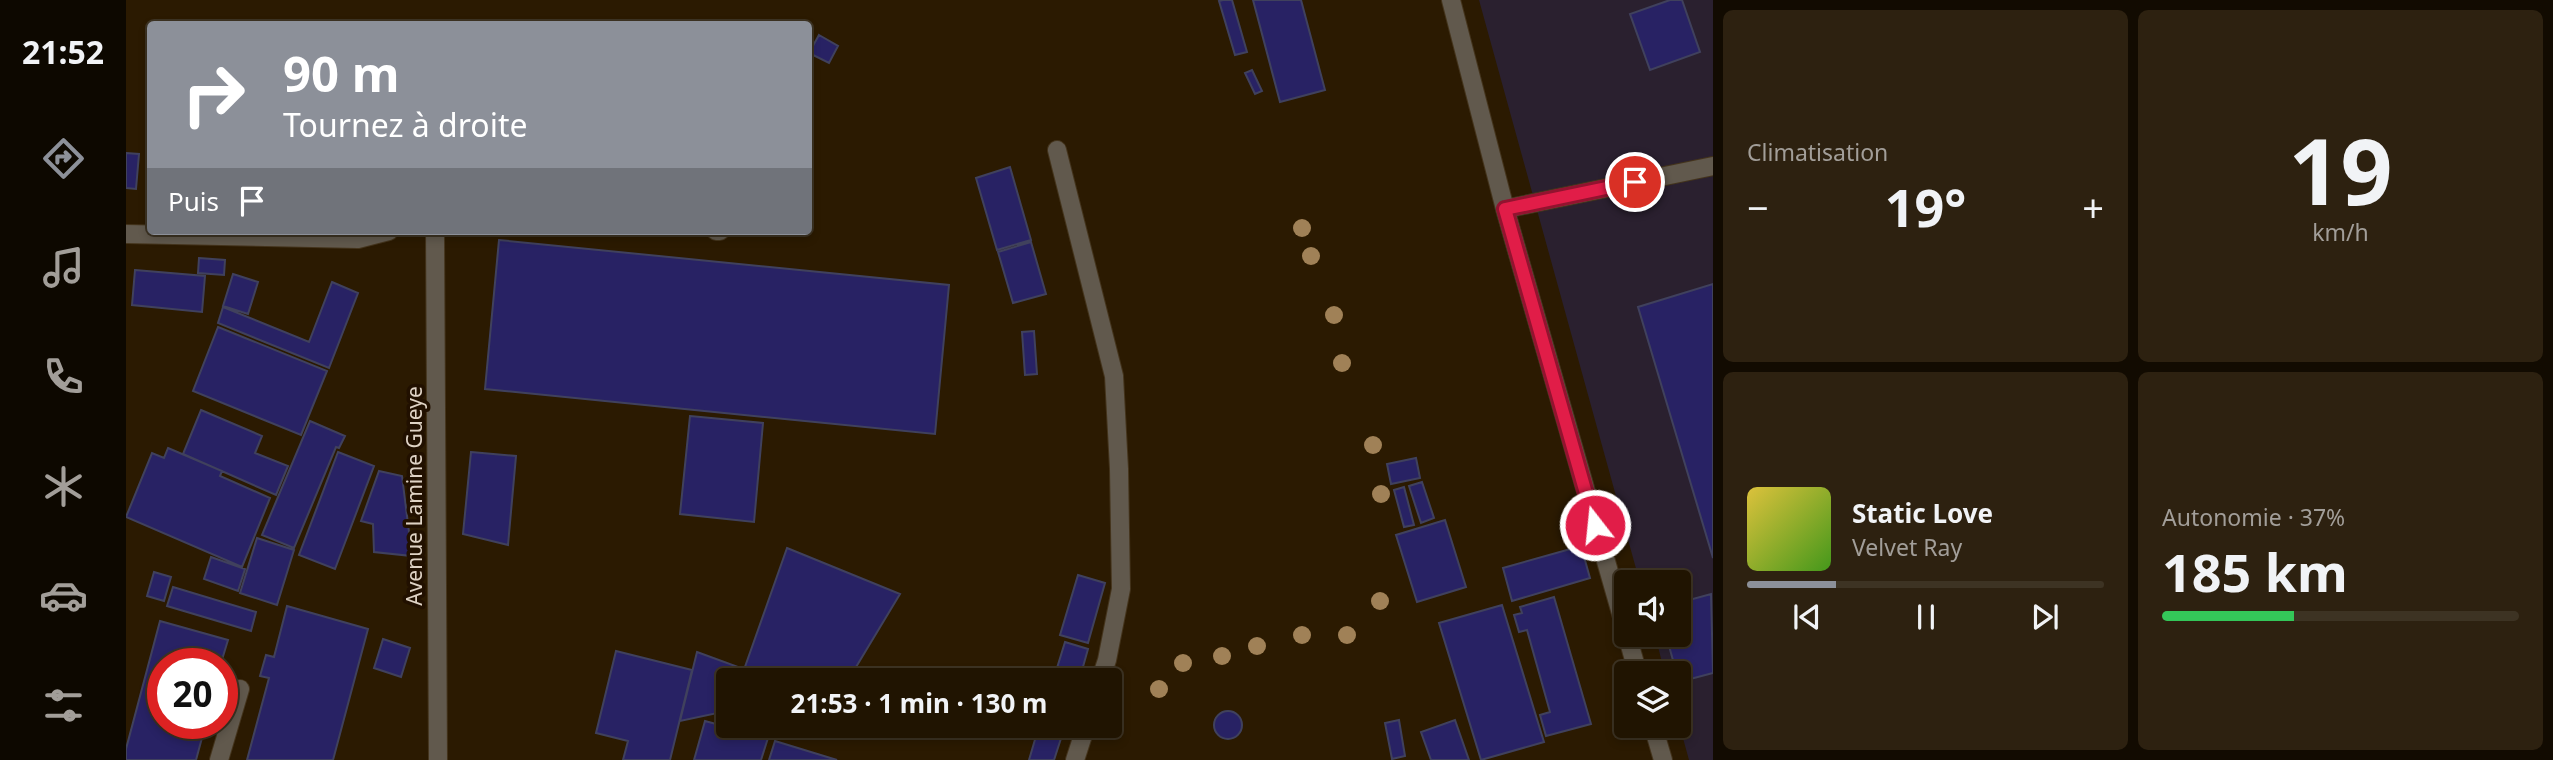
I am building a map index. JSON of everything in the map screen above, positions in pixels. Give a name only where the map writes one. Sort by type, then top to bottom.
[{"type":"street","points":[[1451,0],[1505,209],[1614,591]]},
{"type":"street","points":[[1057,150],[1114,376],[1121,589],[1104,668]]},
{"type":"street","points":[[1505,209],[1713,166]]},
{"type":"street","points":[[126,234],[147,234]]},
{"type":"street","points":[[173,235],[359,239],[374,235]]},
{"type":"street","name":"Avenue Lamine Gueye","points":[[435,235],[438,760]]},
{"type":"street","points":[[219,760],[240,689]]},
{"type":"street","points":[[1075,760],[1082,738]]},
{"type":"street","points":[[1657,738],[1663,760]]},
{"type":"shaded area","points":[[1479,0],[1713,0],[1713,760],[1689,760],[1683,738],[1691,738],[1691,661],[1662,661],[1658,647],[1691,647],[1691,570],[1636,570]]},
{"type":"building","points":[[1232,0],[1247,52],[1235,55],[1219,1]]},
{"type":"building","points":[[1253,0],[1301,0],[1325,90],[1280,102]]},
{"type":"building","points":[[1670,0],[1682,0],[1700,52],[1650,70],[1630,14]]},
{"type":"building","points":[[819,35],[838,46],[829,63],[812,54],[812,48]]},
{"type":"building","points":[[1252,70],[1262,91],[1255,94],[1245,73]]},
{"type":"building","points":[[126,153],[139,154],[136,189],[126,188]]},
{"type":"building","points":[[1010,167],[1031,240],[997,250],[976,178]]},
{"type":"building","points":[[499,240],[949,285],[935,434],[485,389]]},
{"type":"building","points":[[1031,242],[1046,294],[1013,303],[998,252]]},
{"type":"building","points":[[199,258],[225,260],[224,275],[198,273]]},
{"type":"building","points":[[135,270],[205,276],[202,312],[132,305]]},
{"type":"building","points":[[233,274],[258,282],[248,314],[223,306]]},
{"type":"building","points":[[332,282],[358,293],[329,368],[218,323],[223,307],[309,342]]},
{"type":"building","points":[[1713,284],[1713,558],[1638,307]]},
{"type":"building","points":[[218,327],[327,371],[301,435],[193,391]]},
{"type":"building","points":[[1034,331],[1037,374],[1025,375],[1022,332]]},
{"type":"building","points":[[201,410],[262,436],[255,453],[288,466],[276,495],[183,454]]},
{"type":"building","points":[[690,416],[763,423],[754,522],[680,514]]},
{"type":"building","points":[[310,421],[345,436],[339,448],[336,447],[294,548],[262,535]]},
{"type":"building","points":[[168,448],[222,471],[220,476],[270,498],[242,567],[126,517],[152,453],[164,458]]},
{"type":"building","points":[[338,452],[374,466],[335,569],[299,555]]},
{"type":"building","points":[[471,452],[516,456],[508,545],[463,534]]},
{"type":"building","points":[[1416,458],[1420,478],[1391,484],[1387,464]]},
{"type":"building","points":[[379,471],[402,476],[412,556],[374,552],[373,524],[361,521]]},
{"type":"building","points":[[1422,482],[1434,518],[1421,523],[1409,486]]},
{"type":"building","points":[[1404,487],[1414,525],[1404,527],[1394,490]]},
{"type":"building","points":[[1445,520],[1466,587],[1417,602],[1396,535]]},
{"type":"building","points":[[257,538],[294,550],[277,605],[240,593]]},
{"type":"building","points":[[1581,546],[1590,578],[1512,601],[1503,568]]},
{"type":"building","points":[[787,548],[900,594],[855,668],[745,668]]},
{"type":"building","points":[[211,557],[245,569],[238,591],[204,579]]},
{"type":"building","points":[[154,572],[171,577],[164,601],[147,596]]},
{"type":"building","points":[[1078,575],[1105,583],[1088,643],[1060,635]]},
{"type":"building","points":[[173,587],[256,612],[251,631],[167,606]]},
{"type":"building","points":[[1711,594],[1713,673],[1691,679],[1691,661],[1673,661],[1669,647],[1691,647],[1691,599]]},
{"type":"building","points":[[1554,597],[1591,724],[1546,736],[1540,715],[1550,712],[1527,630],[1519,632],[1514,615],[1522,613],[1520,607]]},
{"type":"building","points":[[1502,605],[1544,742],[1481,760],[1439,623]]},
{"type":"building","points":[[287,606],[368,629],[333,760],[247,760],[269,678],[260,676],[266,655],[274,657]]},
{"type":"building","points":[[160,621],[228,640],[226,648],[153,648]]},
{"type":"building","points":[[383,639],[410,648],[401,677],[374,668]]},
{"type":"building","points":[[1065,642],[1088,649],[1083,668],[1057,668]]},
{"type":"building","points":[[616,651],[692,670],[670,760],[623,760],[628,741],[596,733]]},
{"type":"building","points":[[697,652],[741,668],[716,668],[716,713],[680,721]]},
{"type":"building","points":[[147,670],[147,739],[202,739],[196,760],[126,760],[126,749]]},
{"type":"building","points":[[1228,711],[1238,715],[1242,725],[1238,735],[1228,739],[1218,735],[1214,725],[1218,715]]},
{"type":"building","points":[[1399,720],[1405,756],[1392,759],[1385,723]]},
{"type":"building","points":[[1455,720],[1469,760],[1431,760],[1421,732]]},
{"type":"building","points":[[705,721],[716,724],[716,738],[768,738],[761,760],[694,760]]},
{"type":"building","points":[[1035,738],[1061,738],[1054,760],[1029,760]]},
{"type":"building","points":[[775,741],[837,760],[769,760]]},
{"type":"route","points":[[1595,525],[1505,209],[1635,182]]}]
